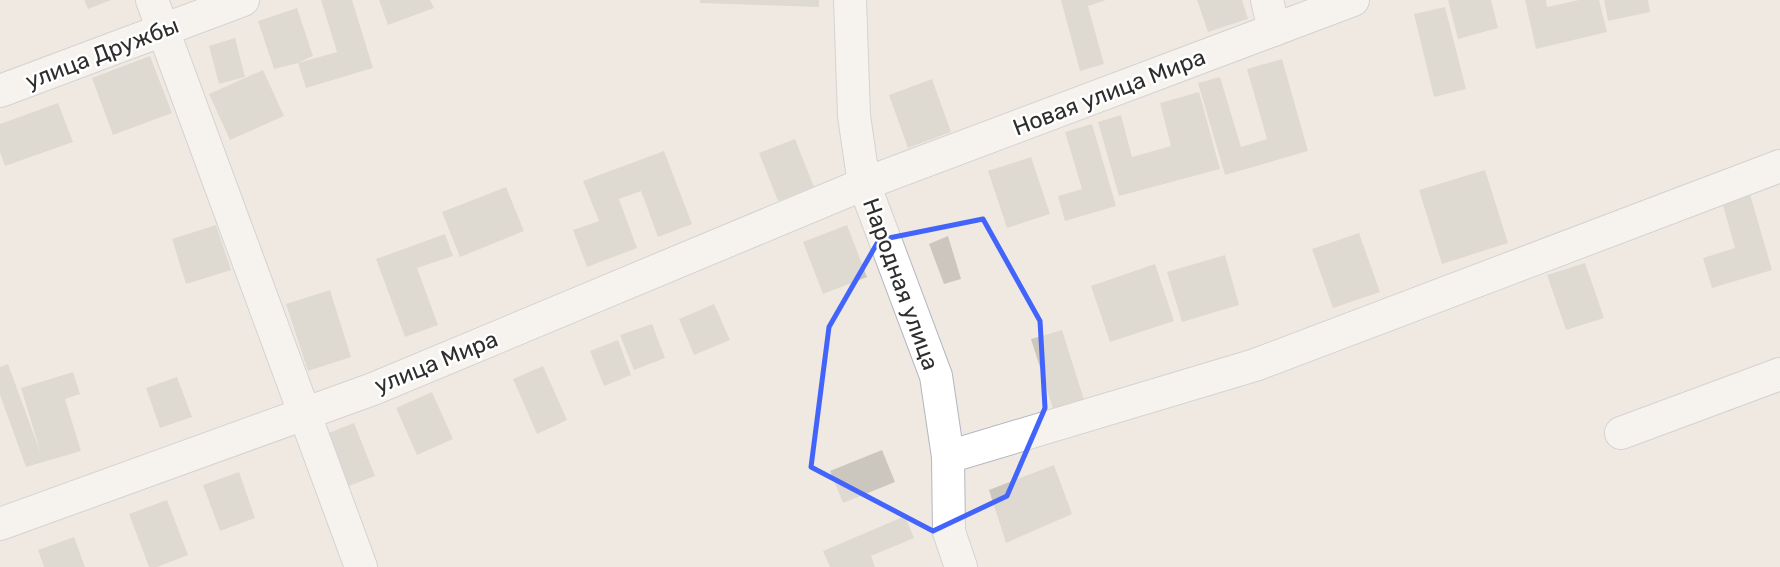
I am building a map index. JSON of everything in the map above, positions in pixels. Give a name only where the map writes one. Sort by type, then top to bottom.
[{"type":"street","points":[[152,0],[306,413],[360,567]]},
{"type":"street","name":"улица Дружбы","points":[[0,91],[243,0]]},
{"type":"street","name":"Народная улица","points":[[850,0],[854,116],[864,184],[936,376],[948,457],[949,532],[961,567]]},
{"type":"street","name":"Новая улица Мира","points":[[864,184],[1271,15],[1353,0]]},
{"type":"street","points":[[948,457],[1255,365],[1780,166]]},
{"type":"street","name":"улица Мира","points":[[0,524],[373,389],[864,184]]},
{"type":"street","points":[[1621,433],[1780,374]]},
{"type":"highlighted area","points":[[983,219],[1040,321],[1045,408],[1007,496],[933,531],[811,467],[829,327],[879,240]]},
{"type":"building","points":[[84,0],[111,0],[88,9]]},
{"type":"building","points":[[321,0],[352,0],[373,68],[306,88],[298,63],[337,52]]},
{"type":"building","points":[[379,0],[430,0],[434,8],[388,25]]},
{"type":"building","points":[[700,0],[819,0],[819,7],[700,3]]},
{"type":"building","points":[[1061,0],[1106,0],[1088,6],[1104,64],[1080,71]]},
{"type":"building","points":[[1197,0],[1242,0],[1248,19],[1208,32]]},
{"type":"building","points":[[1448,0],[1491,0],[1498,28],[1458,39]]},
{"type":"building","points":[[1525,0],[1546,0],[1547,7],[1579,0],[1599,0],[1607,32],[1536,49]]},
{"type":"building","points":[[1604,0],[1648,0],[1650,12],[1608,21]]},
{"type":"building","points":[[1445,7],[1466,89],[1434,97],[1414,14]]},
{"type":"building","points":[[297,8],[313,56],[274,69],[258,21]]},
{"type":"building","points":[[235,38],[245,77],[219,84],[209,46]]},
{"type":"building","points":[[150,56],[172,113],[113,135],[92,78]]},
{"type":"building","points":[[1282,59],[1308,151],[1225,175],[1198,83],[1220,77],[1241,147],[1267,139],[1247,69]]},
{"type":"building","points":[[263,70],[284,116],[230,140],[209,94]]},
{"type":"building","points":[[932,79],[951,132],[908,148],[889,95]]},
{"type":"building","points":[[1199,92],[1220,169],[1119,196],[1098,122],[1121,115],[1132,157],[1171,146],[1160,103]]},
{"type":"building","points":[[58,103],[73,142],[5,166],[0,152],[0,124]]},
{"type":"building","points":[[1092,124],[1116,206],[1065,221],[1058,196],[1082,189],[1065,132]]},
{"type":"building","points":[[795,139],[814,187],[778,201],[759,153]]},
{"type":"building","points":[[664,151],[692,224],[658,237],[641,191],[619,199],[637,248],[587,267],[573,230],[599,221],[583,181]]},
{"type":"building","points":[[1031,157],[1050,214],[1007,228],[988,171]]},
{"type":"building","points":[[1485,170],[1508,243],[1442,264],[1419,190]]},
{"type":"building","points":[[506,187],[524,231],[460,257],[442,212]]},
{"type":"building","points":[[1750,194],[1772,270],[1712,288],[1703,258],[1735,248],[1722,202]]},
{"type":"building","points":[[216,225],[231,270],[186,284],[172,239]]},
{"type":"building","points":[[847,225],[867,277],[823,294],[803,242]]},
{"type":"building","points":[[1359,233],[1380,292],[1333,308],[1312,249]]},
{"type":"building","points":[[445,234],[453,256],[417,268],[438,325],[405,337],[376,259]]},
{"type":"building","points":[[948,236],[961,279],[944,284],[929,244]]},
{"type":"building","points":[[1225,255],[1239,305],[1182,322],[1167,272]]},
{"type":"building","points":[[1585,263],[1604,318],[1566,330],[1547,275]]},
{"type":"building","points":[[1155,264],[1174,321],[1110,342],[1091,286]]},
{"type":"building","points":[[330,290],[351,357],[308,371],[286,304]]},
{"type":"building","points":[[714,304],[730,340],[694,355],[679,319]]},
{"type":"building","points":[[652,324],[665,358],[634,370],[620,335]]},
{"type":"building","points":[[1062,330],[1085,403],[1054,412],[1031,339]]},
{"type":"building","points":[[618,340],[631,375],[604,386],[590,351]]},
{"type":"building","points":[[8,364],[41,454],[21,388],[73,372],[80,394],[65,399],[81,451],[26,467],[0,395],[0,367]]},
{"type":"building","points":[[543,366],[567,420],[537,434],[513,379]]},
{"type":"building","points":[[177,377],[192,417],[160,428],[146,388]]},
{"type":"building","points":[[432,392],[453,439],[417,455],[396,408]]},
{"type":"building","points":[[354,423],[375,476],[341,489],[321,436]]},
{"type":"building","points":[[882,450],[895,482],[843,503],[830,471]]},
{"type":"building","points":[[1054,465],[1072,514],[1006,543],[989,490]]},
{"type":"building","points":[[239,472],[255,518],[220,531],[203,485]]},
{"type":"building","points":[[167,500],[188,555],[157,567],[149,567],[129,514]]},
{"type":"building","points":[[905,516],[914,538],[871,556],[875,567],[830,567],[823,551]]},
{"type":"building","points":[[74,537],[85,567],[44,567],[38,550]]}]
